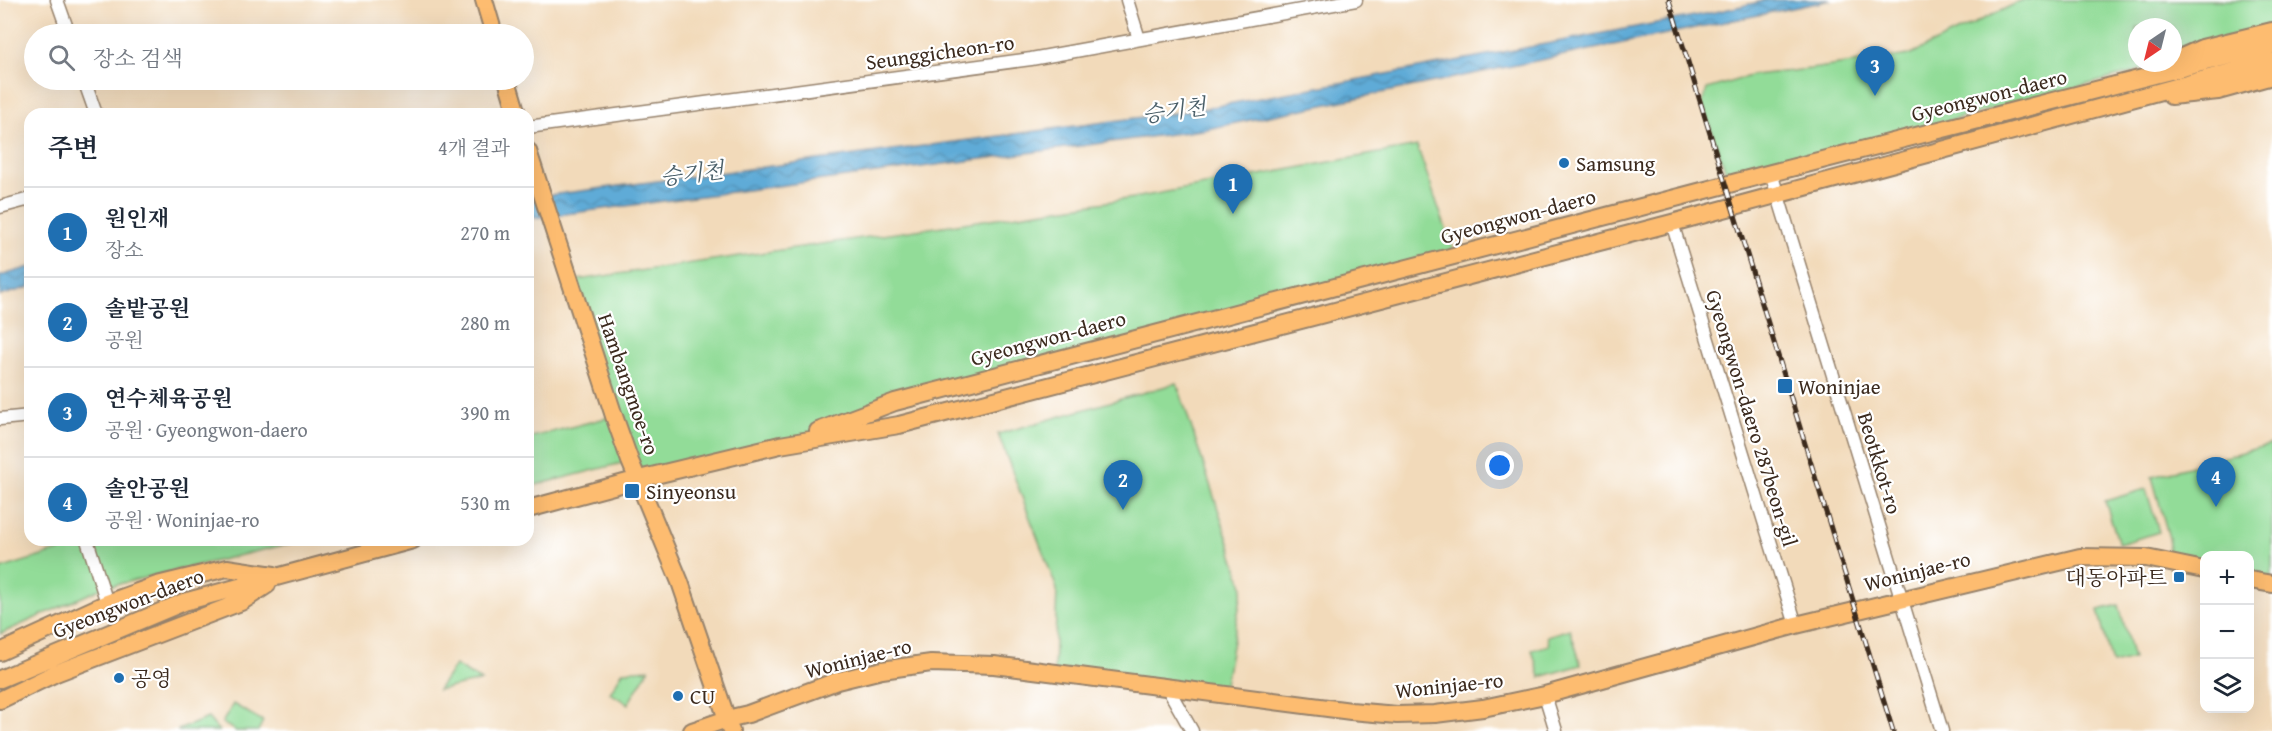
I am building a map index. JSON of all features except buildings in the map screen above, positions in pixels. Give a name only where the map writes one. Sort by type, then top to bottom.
[{"type":"main road","points":[[484,0],[491,24]]},
{"type":"main road","points":[[2182,57],[2202,48],[2272,31]]},
{"type":"main road","name":"Gyeongwon-daero","points":[[534,507],[780,445],[899,425],[1672,223],[2209,69],[2272,45]]},
{"type":"main road","name":"Gyeongwon-daero","points":[[2209,69],[2272,61]]},
{"type":"main road","points":[[2122,93],[2154,72]]},
{"type":"main road","points":[[2122,93],[2218,91],[2272,76]]},
{"type":"main road","points":[[510,90],[515,108]]},
{"type":"main road","name":"Gyeongwon-daero","points":[[780,445],[895,402],[1771,173],[2122,93]]},
{"type":"main road","name":"Hambangmoe-ro","points":[[534,170],[614,416],[680,582],[729,725]]},
{"type":"main road","name":"Gyeongwon-daero","points":[[0,679],[184,602],[391,546]]},
{"type":"main road","name":"Woninjae-ro","points":[[692,731],[729,725],[748,714],[837,681],[882,670],[931,663],[994,665],[1397,715],[1435,714],[1483,708],[1545,695],[1796,625],[2080,556],[2145,558],[2200,569]]},
{"type":"main road","points":[[0,652],[107,603],[157,585],[227,568],[281,576]]},
{"type":"main road","points":[[0,700],[56,673],[241,602],[281,576]]},
{"type":"main road","points":[[2254,581],[2272,584]]},
{"type":"street","points":[[57,0],[65,24]]},
{"type":"street","points":[[1127,0],[1139,39]]},
{"type":"street","name":"Seunggicheon-ro","points":[[534,127],[1031,59],[1356,0]]},
{"type":"street","points":[[88,90],[94,108]]},
{"type":"street","name":"Beotkkot-ro","points":[[1771,173],[1942,731]]},
{"type":"street","points":[[0,207],[24,201]]},
{"type":"street","name":"Gyeongwon-daero 287beon-gil","points":[[1672,223],[1796,625]]},
{"type":"street","points":[[0,419],[24,417]]},
{"type":"street","points":[[89,546],[107,603]]},
{"type":"street","points":[[1167,687],[1192,731]]},
{"type":"street","points":[[1545,695],[1556,731]]},
{"type":"green space","points":[[2023,0],[2272,0],[2272,24],[2182,50],[2182,18],[2128,18],[2128,72],[2135,72],[1728,178],[1702,103],[1707,89],[1753,75],[1909,55]]},
{"type":"green space","points":[[1417,146],[1455,255],[895,402],[780,445],[639,479],[570,281],[1134,198]]},
{"type":"green space","points":[[1177,383],[1243,586],[1223,695],[1054,672],[1057,589],[998,434]]},
{"type":"green space","points":[[614,416],[630,461],[534,485],[534,436]]},
{"type":"green space","points":[[2272,444],[2272,584],[2254,581],[2254,551],[2200,551],[2200,569],[2168,563],[2169,538],[2152,477]]},
{"type":"green space","points":[[2146,489],[2159,532],[2119,544],[2105,501]]},
{"type":"green space","points":[[74,546],[280,546],[102,588],[0,634],[0,569]]},
{"type":"green space","points":[[2119,605],[2133,659],[2112,664],[2098,610]]},
{"type":"green space","points":[[1570,629],[1581,665],[1540,677],[1532,650],[1549,645],[1547,636]]},
{"type":"green space","points":[[455,665],[481,681],[438,690]]},
{"type":"green space","points":[[649,669],[628,704],[610,693],[623,671]]},
{"type":"green space","points":[[233,704],[263,721],[258,731],[236,731],[222,723]]},
{"type":"green space","points":[[208,718],[219,731],[178,731],[178,730]]},
{"type":"water","points":[[1767,0],[1831,0],[1202,130],[534,218],[534,197],[1196,110],[1720,11]]},
{"type":"water","points":[[24,269],[24,289],[0,296],[0,276]]},
{"type":"railway","points":[[1669,0],[1893,731]]},
{"type":"place","name":"연수체육공원","points":[[1875,96]]},
{"type":"place","name":"Samsung","points":[[1564,163]]},
{"type":"place","name":"원인재","points":[[1233,214]]},
{"type":"place","name":"Woninjae","points":[[1785,386]]},
{"type":"place","name":"Sinyeonsu","points":[[632,491]]},
{"type":"place","name":"솔안공원","points":[[2216,507]]},
{"type":"place","name":"솔밭공원","points":[[1123,510]]},
{"type":"place","name":"대동아파트","points":[[2179,577]]},
{"type":"place","name":"공영","points":[[119,678]]},
{"type":"place","name":"CU","points":[[678,696]]},
{"type":"water label","name":"승기천","points":[[1174,110]]},
{"type":"water label","name":"승기천","points":[[692,173]]}]
